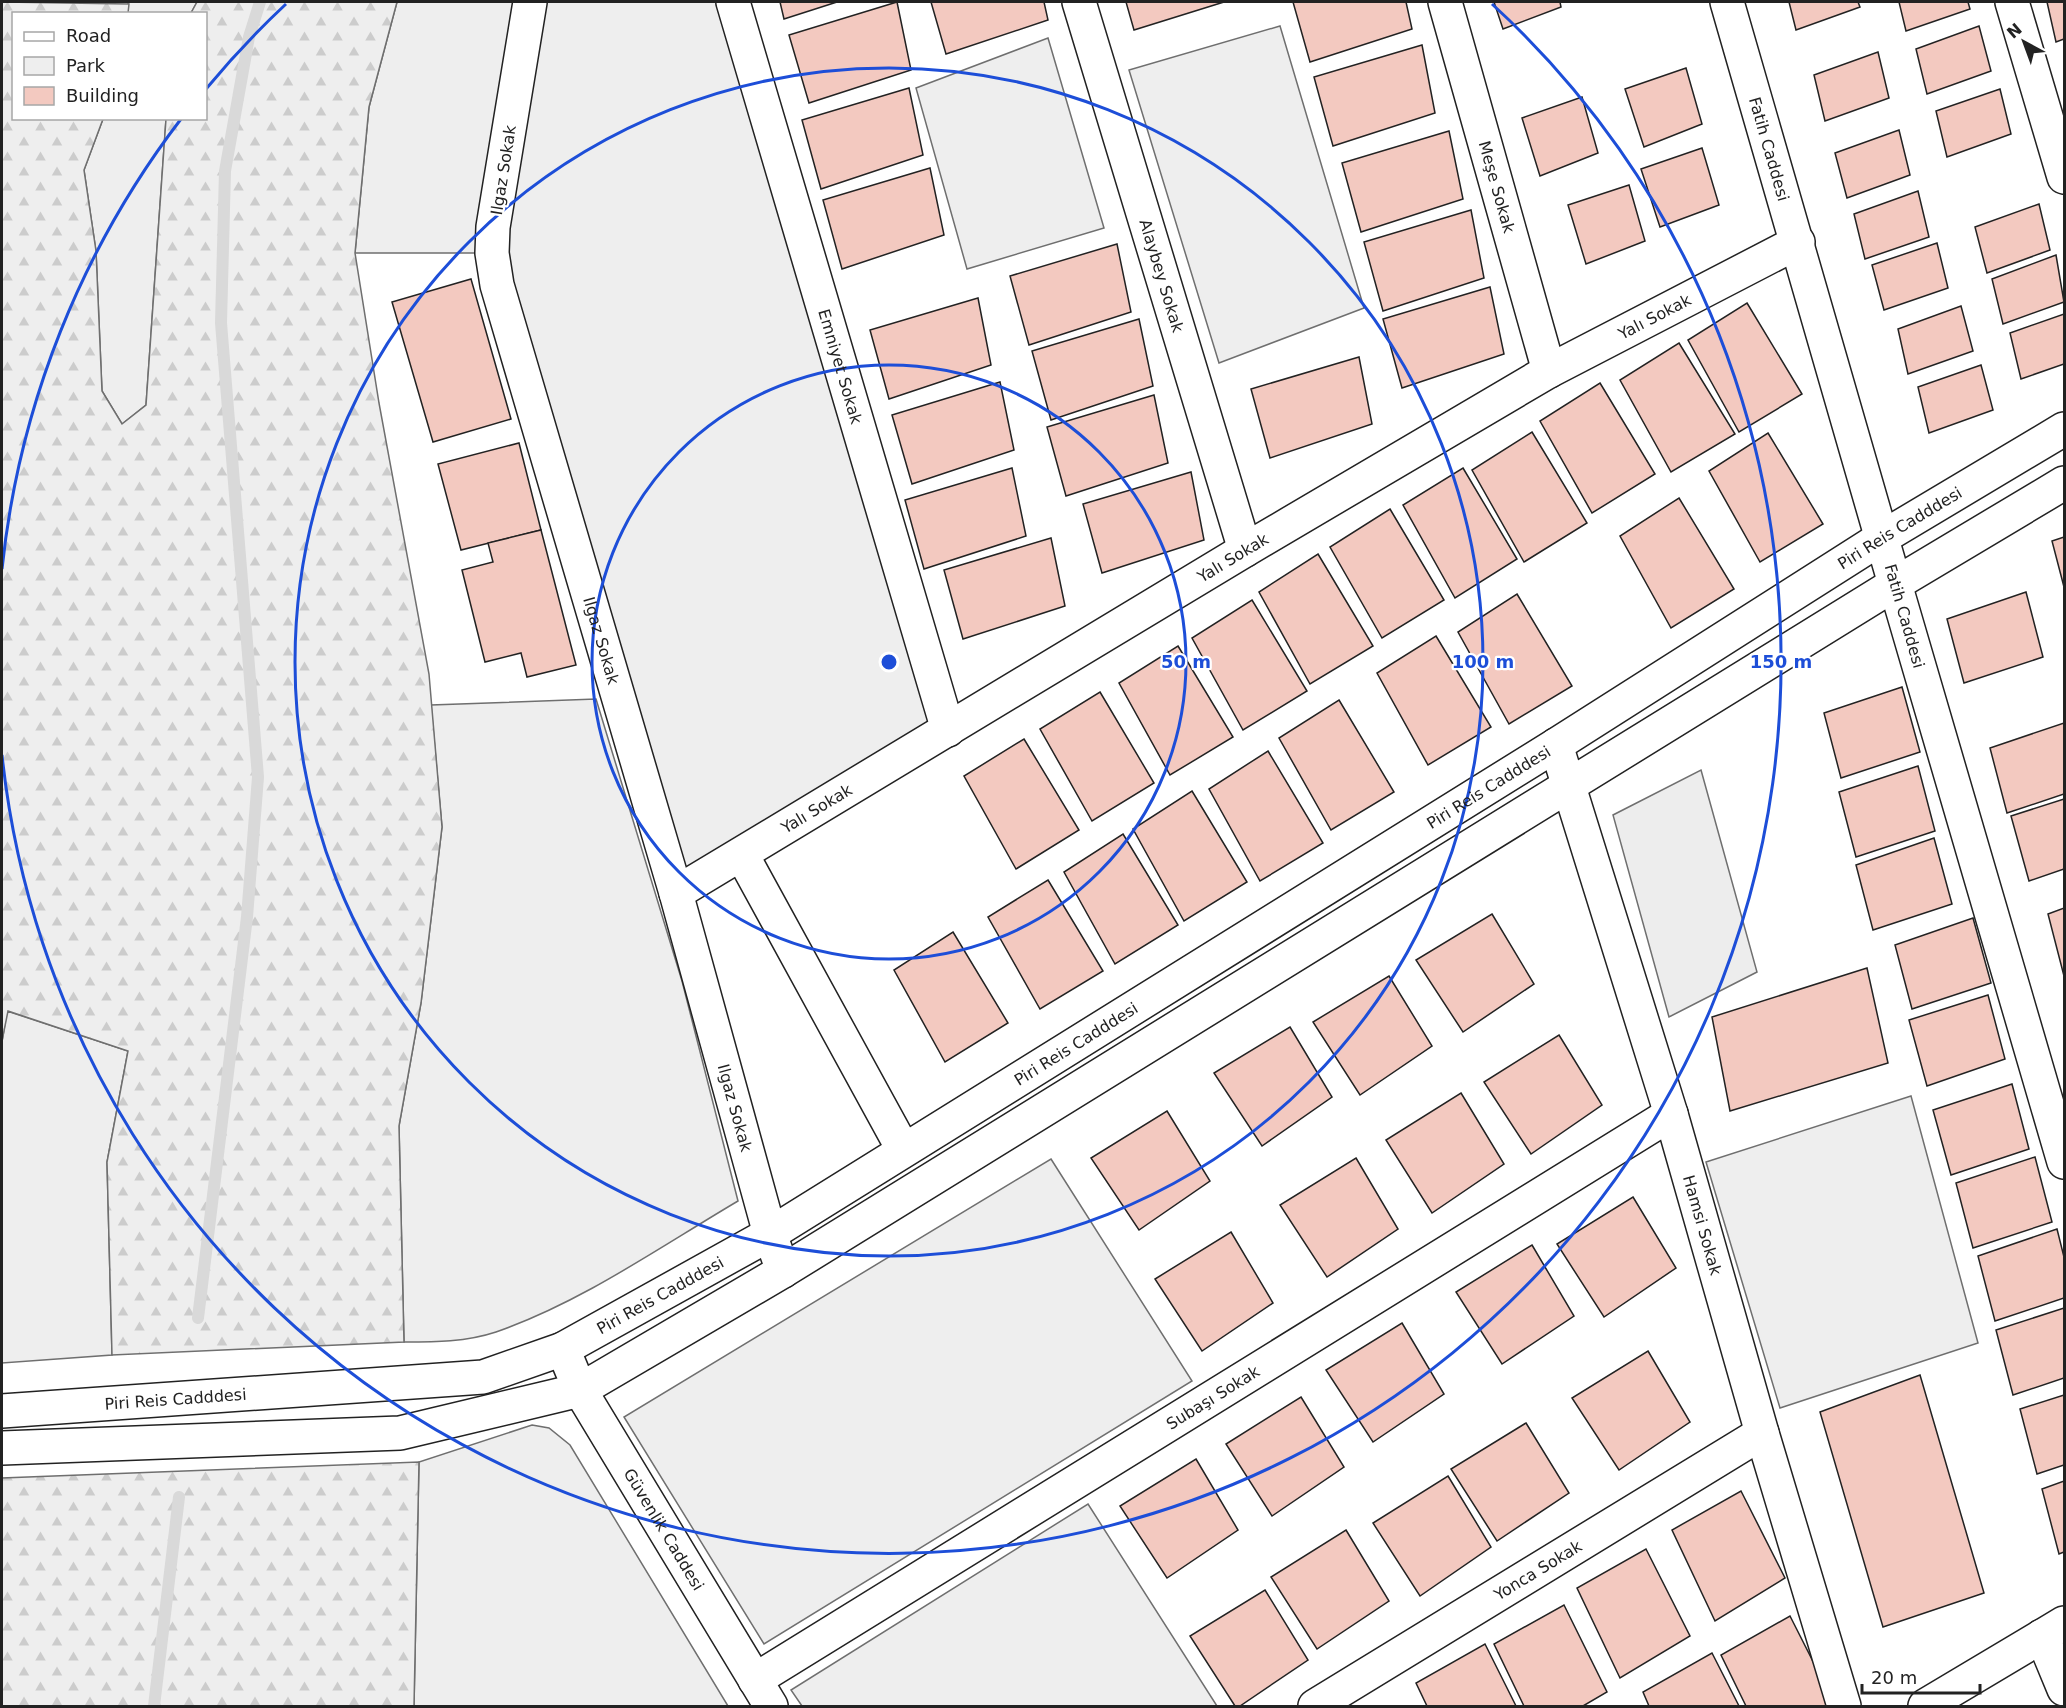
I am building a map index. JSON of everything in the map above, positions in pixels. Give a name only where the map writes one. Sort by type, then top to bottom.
[{"type":"street","name":"Ilgaz Sokak","points":[[530,2],[493,227],[492,253],[497,285],[676,893],[770,1234],[783,1271]]},
{"type":"street","name":"Emniyet Sokak","points":[[733,2],[948,730]]},
{"type":"street","name":"Alaybey Sokak","points":[[1079,2],[1245,550]]},
{"type":"street","name":"Meşe Sokak","points":[[1445,2],[1550,371]]},
{"type":"street","name":"Fatih Caddesi","points":[[1727,2],[2064,1162]]},
{"type":"street","points":[[2012,2],[2064,177]]},
{"type":"street","name":"Yalı Sokak","points":[[676,893],[1245,550],[1550,371],[1798,242]]},
{"type":"street","name":"Piri Reis Cadddesi","points":[[2,1411],[483,1377],[563,1350],[770,1234],[903,1149],[1556,745],[1883,537],[2064,429]]},
{"type":"street","points":[[2,1448],[400,1433],[580,1390],[783,1271],[1895,584],[2064,483]]},
{"type":"street","name":"Hamsi Sokak","points":[[1556,745],[1671,1114],[1762,1433],[1844,1707]]},
{"type":"street","points":[[742,855],[903,1149]]},
{"type":"street","name":"Subaşı Sokak","points":[[763,1693],[1671,1114]]},
{"type":"street","name":"Güvenlik Caddesi","points":[[563,1350],[580,1390],[763,1693]]},
{"type":"street","name":"Yonca Sokak","points":[[1315,1707],[1762,1433]]},
{"type":"street","points":[[1925,1707],[2053,1629],[2064,1689]]},
{"type":"green space","points":[[2,2],[129,4],[128,12],[12,12],[12,120],[103,120],[84,170],[96,251],[102,391],[122,424],[146,405],[166,120],[207,120],[207,12],[192,12],[197,2],[397,2],[369,107],[355,253],[379,403],[429,674],[442,827],[421,1003],[399,1126],[404,1342],[112,1355],[107,1162],[128,1051],[8,1011],[2,1041]]},
{"type":"green space","points":[[128,2],[197,2],[192,12],[128,12]]},
{"type":"green space","points":[[397,2],[733,2],[948,730],[676,893],[492,253],[355,253],[369,107]]},
{"type":"green space","points":[[1280,26],[1364,308],[1219,363],[1129,70]]},
{"type":"green space","points":[[1048,38],[1104,228],[967,269],[916,88]]},
{"type":"green space","points":[[103,120],[166,120],[146,405],[122,424],[102,391],[96,251],[84,170]]},
{"type":"green space","points":[[596,699],[682,981],[738,1201],[590,1289],[528,1320],[496,1332],[462,1340],[404,1342],[399,1126],[421,1003],[442,827],[431,705]]},
{"type":"green space","points":[[7,1011],[128,1051],[107,1162],[112,1355],[2,1363],[2,1042]]},
{"type":"green space","points":[[1911,1096],[1978,1343],[1780,1408],[1706,1162]]},
{"type":"green space","points":[[1051,1159],[1192,1381],[764,1644],[624,1417]]},
{"type":"green space","points":[[532,1425],[549,1428],[570,1445],[728,1706],[414,1706],[419,1462]]},
{"type":"green space","points":[[419,1462],[414,1706],[2,1706],[2,1478]]},
{"type":"green space","points":[[1088,1504],[1217,1706],[802,1706],[791,1690]]},
{"type":"shaded area","points":[[1701,770],[1757,972],[1669,1017],[1613,815]]},
{"type":"building","points":[[780,2],[837,2],[784,19]]},
{"type":"building","points":[[897,2],[911,70],[809,103],[789,35]]},
{"type":"building","points":[[931,2],[1044,2],[1048,20],[946,54]]},
{"type":"building","points":[[1126,2],[1224,2],[1134,30]]},
{"type":"building","points":[[1293,2],[1406,2],[1412,29],[1310,62]]},
{"type":"building","points":[[1494,2],[1560,2],[1561,7],[1503,29]]},
{"type":"building","points":[[1789,2],[1858,2],[1860,7],[1796,30]]},
{"type":"building","points":[[1899,2],[1968,2],[1970,9],[1906,31]]},
{"type":"building","points":[[2047,2],[2064,2],[2064,39],[2056,42]]},
{"type":"building","points":[[1979,26],[1991,71],[1927,94],[1916,49]]},
{"type":"building","points":[[1422,45],[1435,113],[1333,146],[1314,77]]},
{"type":"building","points":[[1878,52],[1889,98],[1825,121],[1814,75]]},
{"type":"building","points":[[1686,68],[1702,124],[1644,147],[1625,89]]},
{"type":"building","points":[[909,88],[923,155],[821,189],[802,120]]},
{"type":"building","points":[[2000,89],[2011,134],[1947,157],[1936,111]]},
{"type":"building","points":[[1582,97],[1598,153],[1540,176],[1522,118]]},
{"type":"building","points":[[1899,130],[1910,175],[1847,198],[1835,153]]},
{"type":"building","points":[[1449,131],[1463,199],[1361,232],[1342,163]]},
{"type":"building","points":[[1702,148],[1719,205],[1660,227],[1641,169]]},
{"type":"building","points":[[930,168],[944,235],[842,269],[823,200]]},
{"type":"building","points":[[1629,185],[1645,241],[1586,264],[1568,205]]},
{"type":"building","points":[[1918,191],[1929,237],[1865,259],[1854,214]]},
{"type":"building","points":[[2039,204],[2050,250],[1987,273],[1975,227]]},
{"type":"building","points":[[1471,210],[1484,278],[1383,311],[1364,242]]},
{"type":"building","points":[[1937,243],[1948,288],[1884,310],[1872,265]]},
{"type":"building","points":[[1117,244],[1131,312],[1029,345],[1010,276]]},
{"type":"building","points":[[2056,255],[2064,302],[2003,324],[1992,279]]},
{"type":"building","points":[[471,279],[511,419],[433,442],[392,302]]},
{"type":"building","points":[[1490,287],[1504,354],[1402,388],[1383,319]]},
{"type":"building","points":[[978,298],[991,365],[889,399],[870,330]]},
{"type":"building","points":[[1747,303],[1802,394],[1739,432],[1688,340]]},
{"type":"building","points":[[1961,306],[1973,351],[1908,374],[1898,329]]},
{"type":"building","points":[[2064,314],[2064,364],[2021,379],[2010,333]]},
{"type":"building","points":[[1139,319],[1153,386],[1051,420],[1032,351]]},
{"type":"building","points":[[1679,343],[1735,434],[1671,472],[1620,380]]},
{"type":"building","points":[[1359,357],[1372,424],[1270,458],[1251,389]]},
{"type":"building","points":[[1981,365],[1993,410],[1929,433],[1918,387]]},
{"type":"building","points":[[1000,382],[1014,450],[912,484],[892,415]]},
{"type":"building","points":[[1600,383],[1655,474],[1592,513],[1540,421]]},
{"type":"building","points":[[1154,395],[1168,463],[1066,496],[1047,427]]},
{"type":"building","points":[[1532,432],[1587,523],[1524,562],[1472,470]]},
{"type":"building","points":[[1768,433],[1823,524],[1760,562],[1709,471]]},
{"type":"building","points":[[519,443],[541,530],[461,550],[438,464]]},
{"type":"building","points":[[1012,468],[1026,536],[924,569],[905,500]]},
{"type":"building","points":[[1463,468],[1517,559],[1455,598],[1403,505]]},
{"type":"building","points":[[1191,472],[1204,540],[1102,573],[1083,504]]},
{"type":"building","points":[[1679,498],[1734,589],[1671,628],[1620,536]]},
{"type":"building","points":[[1390,509],[1444,600],[1382,638],[1330,547]]},
{"type":"building","points":[[541,530],[576,665],[527,677],[521,653],[485,662],[462,570],[493,562],[488,543]]},
{"type":"building","points":[[2064,537],[2064,587],[2052,541]]},
{"type":"building","points":[[1051,538],[1065,606],[963,639],[944,570]]},
{"type":"building","points":[[1318,554],[1373,646],[1310,684],[1259,592]]},
{"type":"building","points":[[2026,592],[2043,657],[1964,683],[1947,619]]},
{"type":"building","points":[[1517,594],[1572,686],[1509,724],[1458,632]]},
{"type":"building","points":[[1252,600],[1307,691],[1243,730],[1192,638]]},
{"type":"building","points":[[1436,636],[1491,727],[1428,765],[1377,673]]},
{"type":"building","points":[[1178,646],[1233,737],[1170,775],[1119,683]]},
{"type":"building","points":[[1902,687],[1920,752],[1841,778],[1824,713]]},
{"type":"building","points":[[1100,692],[1154,783],[1092,821],[1040,729]]},
{"type":"building","points":[[1339,700],[1394,792],[1331,830],[1279,738]]},
{"type":"building","points":[[2064,723],[2064,794],[2007,813],[1990,748]]},
{"type":"building","points":[[1024,739],[1079,830],[1016,869],[964,776]]},
{"type":"building","points":[[1268,751],[1323,843],[1260,881],[1209,789]]},
{"type":"building","points":[[1918,766],[1935,831],[1856,857],[1839,792]]},
{"type":"building","points":[[1192,791],[1247,882],[1184,921],[1133,829]]},
{"type":"building","points":[[2064,799],[2064,869],[2029,881],[2011,816]]},
{"type":"building","points":[[1123,834],[1178,925],[1115,964],[1064,872]]},
{"type":"building","points":[[1934,838],[1952,904],[1873,930],[1856,865]]},
{"type":"building","points":[[1048,880],[1103,971],[1040,1009],[988,917]]},
{"type":"building","points":[[2064,908],[2064,976],[2048,914]]},
{"type":"building","points":[[1492,914],[1534,984],[1463,1032],[1416,960]]},
{"type":"building","points":[[1973,918],[1991,983],[1912,1009],[1895,945]]},
{"type":"building","points":[[953,932],[1008,1023],[945,1062],[894,970]]},
{"type":"building","points":[[1867,968],[1888,1063],[1730,1111],[1712,1017]]},
{"type":"building","points":[[1389,976],[1432,1046],[1360,1095],[1313,1022]]},
{"type":"building","points":[[1988,995],[2005,1059],[1927,1086],[1909,1020]]},
{"type":"building","points":[[1290,1027],[1332,1097],[1262,1146],[1214,1073]]},
{"type":"building","points":[[1559,1035],[1602,1105],[1531,1154],[1484,1082]]},
{"type":"building","points":[[2012,1084],[2029,1149],[1951,1175],[1933,1110]]},
{"type":"building","points":[[1461,1093],[1504,1164],[1432,1213],[1386,1140]]},
{"type":"building","points":[[1167,1111],[1210,1181],[1139,1230],[1091,1158]]},
{"type":"building","points":[[2035,1157],[2052,1222],[1973,1248],[1956,1183]]},
{"type":"building","points":[[1356,1158],[1398,1229],[1327,1277],[1280,1205]]},
{"type":"building","points":[[1633,1197],[1676,1268],[1604,1317],[1557,1244]]},
{"type":"building","points":[[2057,1229],[2064,1257],[2064,1298],[1995,1321],[1978,1256]]},
{"type":"building","points":[[1231,1232],[1273,1303],[1202,1351],[1155,1279]]},
{"type":"building","points":[[1532,1245],[1574,1316],[1502,1364],[1456,1292]]},
{"type":"building","points":[[2064,1308],[2064,1378],[2013,1395],[1996,1330]]},
{"type":"building","points":[[1402,1323],[1444,1394],[1373,1442],[1326,1370]]},
{"type":"building","points":[[1648,1351],[1690,1422],[1619,1470],[1572,1398]]},
{"type":"building","points":[[1920,1375],[1984,1593],[1883,1627],[1820,1412]]},
{"type":"building","points":[[2064,1395],[2064,1465],[2037,1474],[2020,1409]]},
{"type":"building","points":[[1301,1397],[1344,1467],[1272,1516],[1226,1444]]},
{"type":"building","points":[[1526,1423],[1569,1493],[1497,1541],[1451,1469]]},
{"type":"building","points":[[1196,1459],[1238,1530],[1167,1578],[1120,1506]]},
{"type":"building","points":[[1448,1476],[1491,1547],[1420,1596],[1373,1523]]},
{"type":"building","points":[[2064,1481],[2064,1552],[2059,1554],[2042,1489]]},
{"type":"building","points":[[1741,1491],[1785,1578],[1715,1621],[1672,1530]]},
{"type":"building","points":[[1346,1530],[1389,1601],[1317,1649],[1271,1577]]},
{"type":"building","points":[[1646,1549],[1690,1636],[1620,1678],[1577,1588]]},
{"type":"building","points":[[1265,1590],[1308,1660],[1240,1706],[1235,1706],[1190,1636]]},
{"type":"building","points":[[1564,1605],[1607,1692],[1583,1706],[1524,1706],[1494,1644]]},
{"type":"building","points":[[1790,1616],[1834,1703],[1827,1706],[1746,1706],[1721,1655]]},
{"type":"building","points":[[1485,1644],[1516,1706],[1427,1706],[1416,1683]]},
{"type":"building","points":[[1712,1653],[1739,1706],[1649,1706],[1643,1692]]},
{"type":"waterway","points":[[198,1318],[247,917],[258,777],[221,323],[225,171],[249,37],[260,2]]},
{"type":"waterway","points":[[154,1706],[179,1497]]}]
